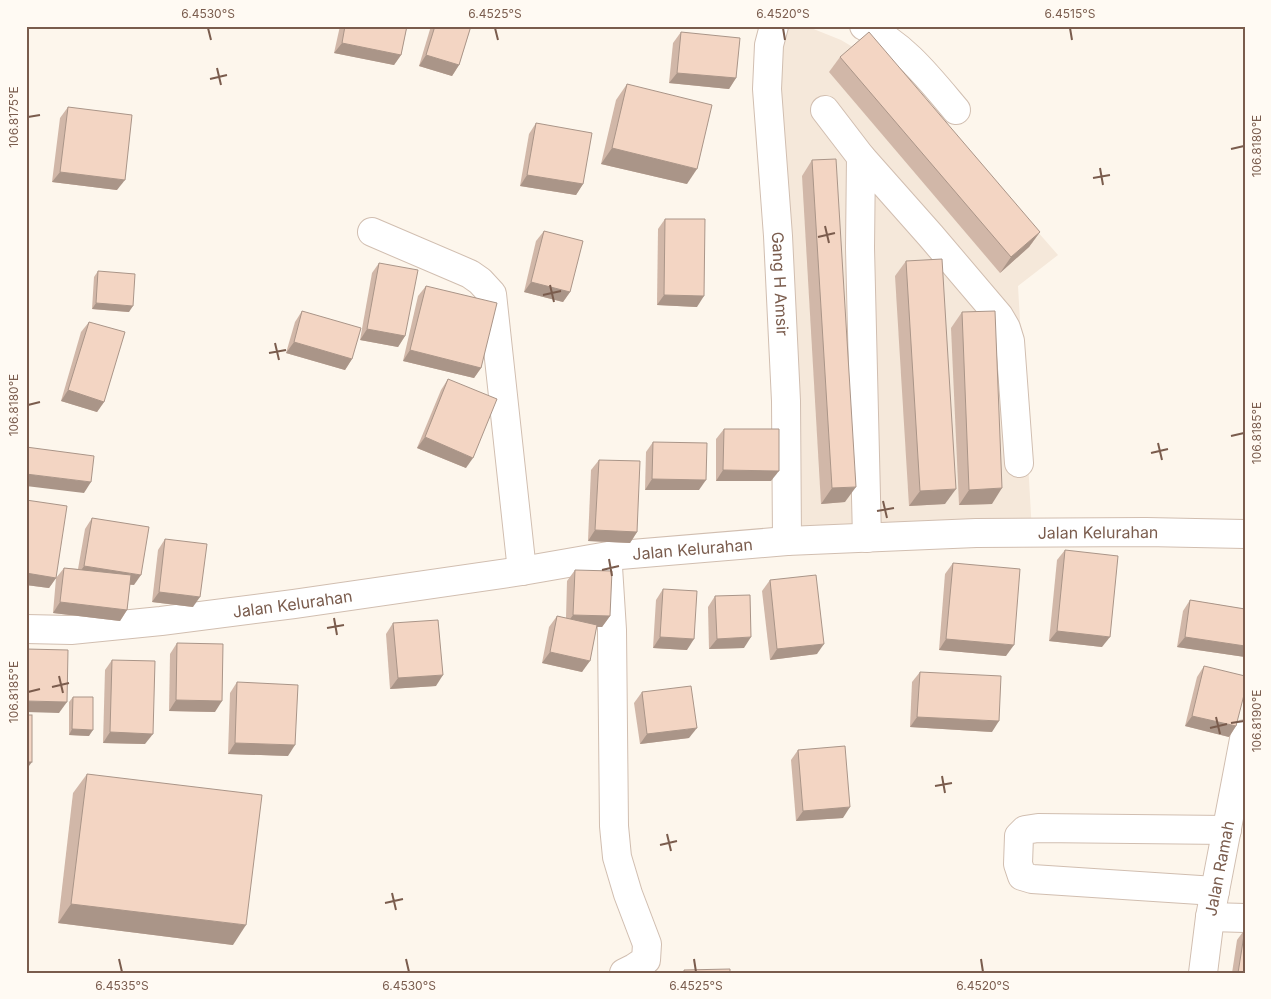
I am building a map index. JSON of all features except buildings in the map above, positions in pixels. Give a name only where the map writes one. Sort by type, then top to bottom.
[{"type":"street","name":"Gang H Amsir","points":[[774,26],[769,45],[767,89],[778,236],[786,401],[787,541]]},
{"type":"street","points":[[864,26],[898,36],[920,68],[956,110]]},
{"type":"street","points":[[825,110],[861,157],[932,236],[999,316],[1006,328],[1010,341],[1019,463]]},
{"type":"street","points":[[861,157],[860,248],[867,538]]},
{"type":"street","points":[[372,232],[470,274],[480,281],[492,294],[522,571]]},
{"type":"street","name":"Jalan Kelurahan","points":[[26,629],[71,630],[160,621],[522,571],[608,556],[787,541],[1022,532],[1245,534]]},
{"type":"street","points":[[608,556],[612,640],[614,826],[617,857],[628,894],[647,944],[646,960],[624,973]]},
{"type":"street","name":"Jalan Ramah","points":[[1203,973],[1210,917],[1227,830],[1242,768],[1245,734]]},
{"type":"street","points":[[1215,891],[1032,879],[1022,876],[1018,864],[1019,836],[1026,830],[1038,828],[1227,830]]},
{"type":"street","points":[[1210,917],[1245,918]]},
{"type":"shaded area","points":[[788,26],[806,26],[841,40],[888,68],[995,183],[1058,255],[1018,286],[1032,532],[814,538],[795,522],[779,50]]}]
